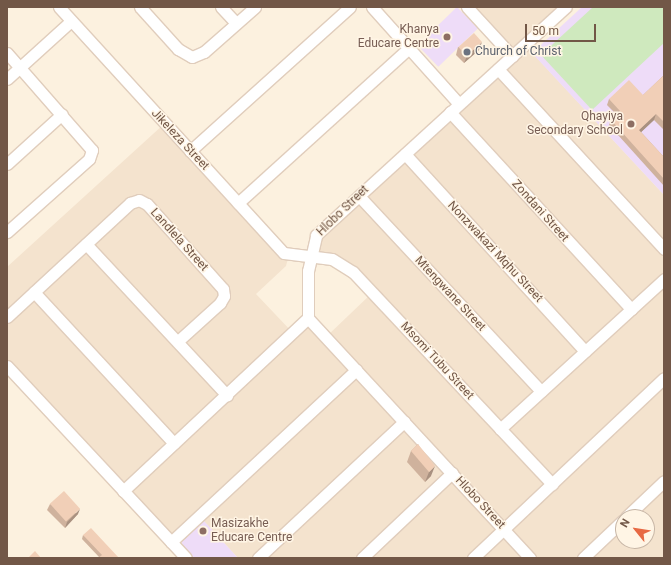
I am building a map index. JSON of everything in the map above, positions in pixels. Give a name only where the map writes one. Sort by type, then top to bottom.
[{"type":"street","name":"Jikeleza Street","points":[[59,7],[284,253],[311,256]]},
{"type":"street","points":[[140,7],[178,49],[192,57],[204,52],[255,7]]},
{"type":"street","points":[[221,7],[236,24]]},
{"type":"street","points":[[190,151],[350,7]]},
{"type":"street","points":[[372,7],[459,104]]},
{"type":"street","points":[[467,7],[512,56]]},
{"type":"street","name":"Hlobo Street","points":[[530,558],[308,318],[308,271],[316,235],[566,7]]},
{"type":"street","points":[[7,79],[72,21]]},
{"type":"street","points":[[238,203],[409,48]]},
{"type":"street","points":[[7,53],[90,145],[92,153],[7,232]]},
{"type":"street","points":[[498,69],[664,249]]},
{"type":"street","name":"Zondani Street","points":[[450,112],[630,309]]},
{"type":"street","points":[[7,164],[62,114]]},
{"type":"street","name":"Nonzwakazi Mqhu Street","points":[[404,154],[585,351]]},
{"type":"street","name":"Mtengwane Street","points":[[359,196],[541,391]]},
{"type":"street","name":"Landlela Street","points":[[7,316],[132,201],[142,200],[223,289],[224,296],[220,303],[178,341]]},
{"type":"street","points":[[86,244],[227,394]]},
{"type":"street","name":"Msomi Tubu Street","points":[[311,256],[332,259],[353,272],[552,484]]},
{"type":"street","points":[[500,429],[664,279]]},
{"type":"street","points":[[34,292],[174,443]]},
{"type":"street","points":[[123,491],[308,318]]},
{"type":"street","points":[[7,366],[186,558]]},
{"type":"street","points":[[171,542],[356,370]]},
{"type":"street","points":[[473,558],[664,378]]},
{"type":"street","points":[[258,558],[404,422]]},
{"type":"street","points":[[362,558],[452,473]]},
{"type":"street","points":[[634,509],[664,481]]},
{"type":"street","points":[[583,558],[615,528]]},
{"type":"shaded area","name":"Khanya Educare Centre","points":[[457,7],[478,29],[438,67],[417,45]]},
{"type":"shaded area","points":[[466,7],[566,7],[525,45],[664,195],[664,558],[238,558],[200,517],[171,543],[7,367],[7,267],[164,124],[289,255],[286,266],[256,294],[293,333],[309,319],[326,337],[372,293],[352,272],[312,256],[315,239],[511,57]]},
{"type":"shaded area","name":"Qhayiya Secondary School","points":[[582,7],[664,7],[664,195],[532,53]]},
{"type":"shaded area","name":"Masizakhe Educare Centre","points":[[204,521],[238,558],[194,558],[182,545],[182,541]]},
{"type":"green space","points":[[593,7],[664,7],[664,43],[592,110],[541,55]]},
{"type":"building","points":[[474,33],[482,42],[466,56],[458,47]]},
{"type":"building","points":[[664,75],[664,122],[656,114],[639,130],[664,157],[664,179],[611,120],[620,111],[609,99],[629,80],[643,95]]},
{"type":"building","points":[[418,444],[435,466],[429,472],[411,451]]},
{"type":"building","points":[[64,491],[80,509],[66,522],[50,504]]},
{"type":"building","points":[[91,528],[119,558],[98,558],[102,555],[83,535]]},
{"type":"building","points":[[35,551],[41,558],[28,558]]},
{"type":"place","name":"Khanya Educare Centre","points":[[447,37]]},
{"type":"place","name":"Church of Christ","points":[[467,52]]},
{"type":"place","name":"Qhayiya Secondary School","points":[[631,124]]},
{"type":"place","name":"Masizakhe Educare Centre","points":[[203,531]]}]
